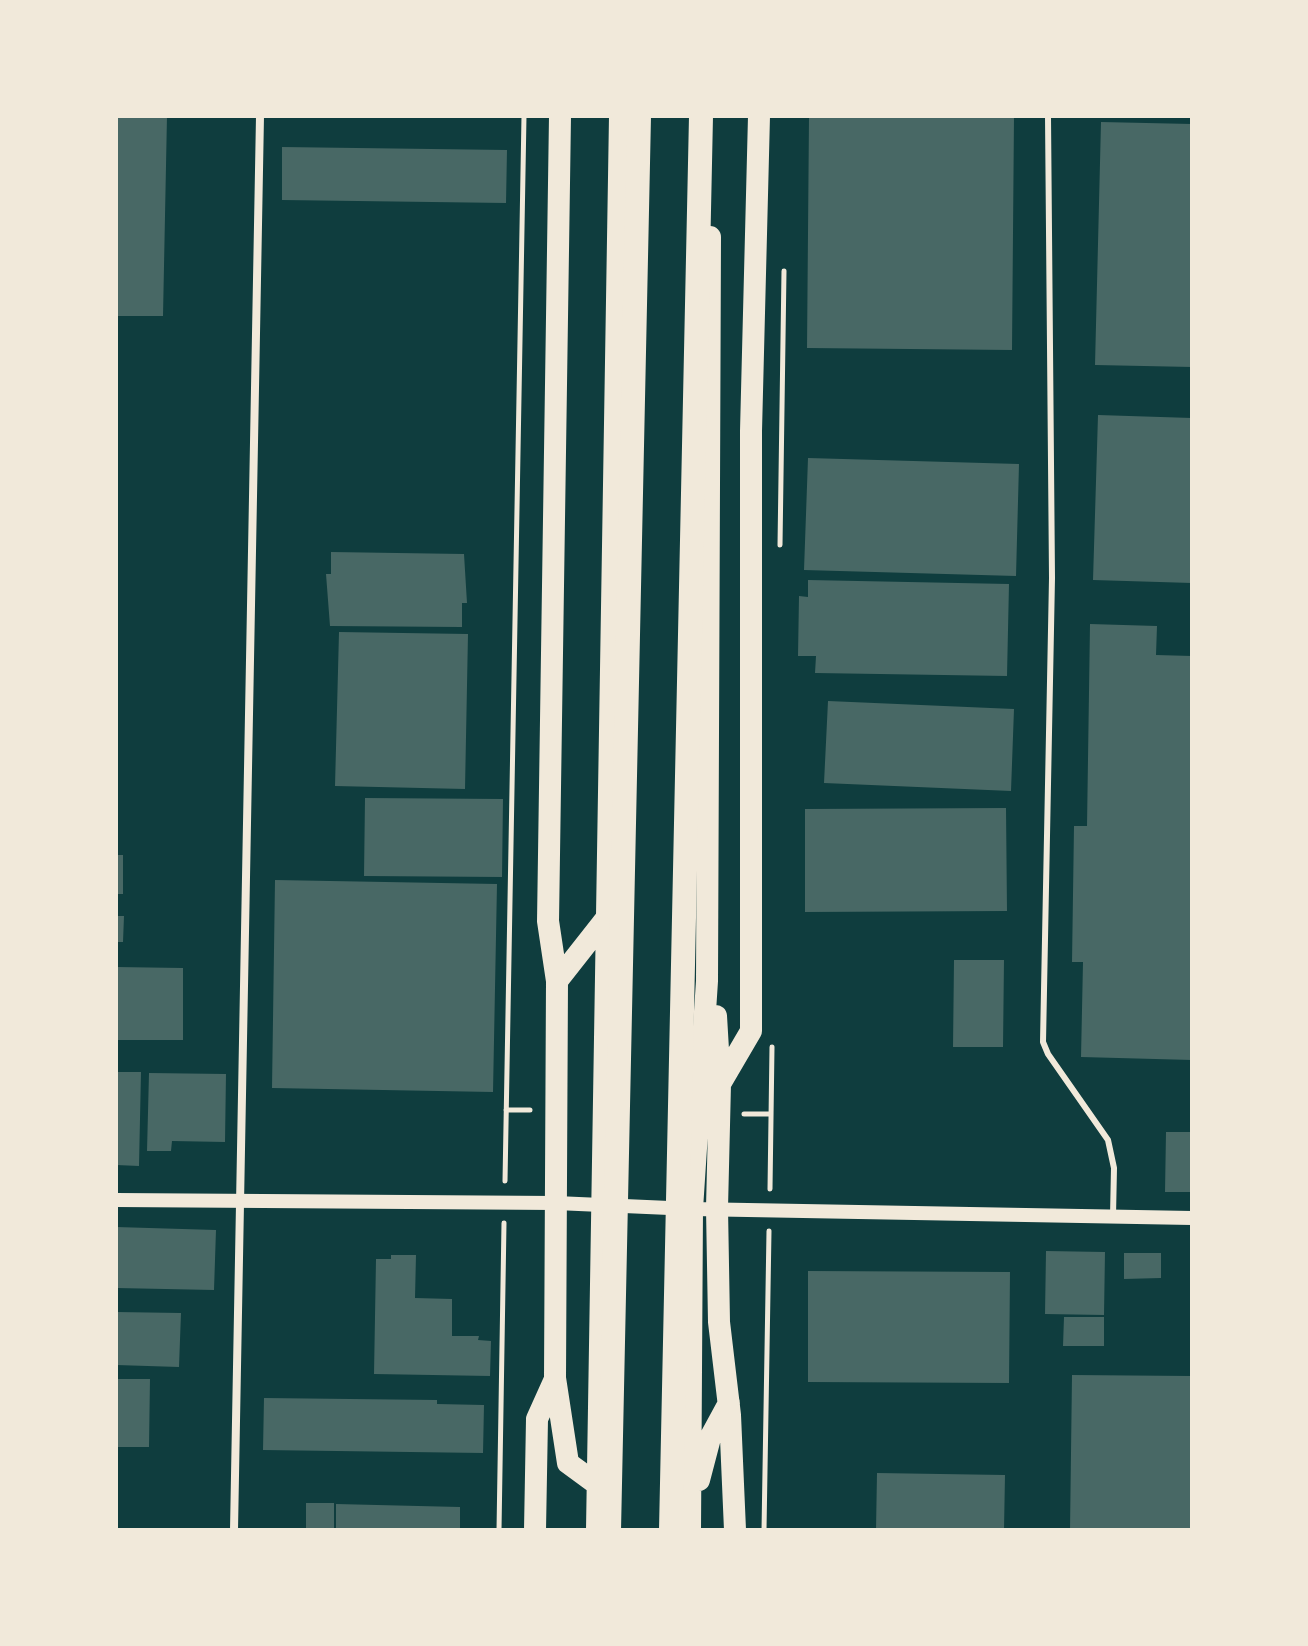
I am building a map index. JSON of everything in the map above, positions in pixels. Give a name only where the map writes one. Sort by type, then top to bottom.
[{"type":"highway","points":[[560,116],[548,921],[557,981],[555,1378],[568,1463],[598,1485]]},
{"type":"highway","points":[[597,1530],[620,116]]},
{"type":"highway","points":[[609,1530],[639,116]]},
{"type":"highway","points":[[684,1526],[701,116]]},
{"type":"highway","points":[[684,1526],[692,1209],[707,981],[711,116]]},
{"type":"highway","points":[[720,1084],[751,1031],[751,431],[759,116]]},
{"type":"highway","points":[[557,981],[605,920]]},
{"type":"highway","points":[[707,981],[715,1000],[720,1084],[717,1208],[719,1322],[736,1492],[735,1530]]},
{"type":"highway","points":[[535,1530],[537,1419],[555,1378]]},
{"type":"highway","points":[[684,1526],[710,1438],[729,1403]]},
{"type":"street","points":[[234,1530],[260,116]]},
{"type":"street","points":[[116,1200],[556,1203],[692,1209],[1192,1218]]},
{"type":"lane","points":[[1048,116],[1052,578],[1043,1042],[1048,1054],[1108,1140],[1114,1168],[1113,1216]]},
{"type":"path","points":[[505,1158],[524,116]]},
{"type":"path","points":[[499,1530],[504,1244]]},
{"type":"path","points":[[764,1530],[769,1251]]},
{"type":"building","points":[[116,116],[167,116],[163,316],[116,316]]},
{"type":"building","points":[[809,116],[1014,116],[1012,350],[807,348]]},
{"type":"building","points":[[1101,122],[1192,124],[1192,367],[1095,365]]},
{"type":"building","points":[[282,147],[507,150],[506,203],[282,200]]},
{"type":"building","points":[[1098,415],[1192,418],[1192,583],[1093,580]]},
{"type":"building","points":[[808,458],[1019,464],[1016,576],[804,570]]},
{"type":"building","points":[[331,552],[464,554],[467,603],[462,603],[462,627],[330,626],[326,574],[331,574]]},
{"type":"building","points":[[808,580],[1009,584],[1007,676],[815,673],[816,656],[798,656],[799,596],[808,597]]},
{"type":"building","points":[[1090,624],[1157,626],[1156,655],[1192,656],[1192,1060],[1081,1057],[1083,962],[1072,962],[1074,826],[1087,826]]},
{"type":"building","points":[[339,632],[468,634],[465,789],[335,786]]},
{"type":"building","points":[[828,701],[1014,709],[1011,791],[824,783]]},
{"type":"building","points":[[365,798],[503,799],[502,877],[364,876]]},
{"type":"building","points":[[1006,808],[1007,911],[805,912],[805,809]]},
{"type":"building","points":[[116,855],[123,855],[123,894],[116,894]]},
{"type":"building","points":[[275,880],[497,884],[493,1092],[272,1088]]},
{"type":"building","points":[[116,916],[124,916],[123,942],[116,942]]},
{"type":"building","points":[[954,960],[1004,960],[1003,1047],[953,1047]]},
{"type":"building","points":[[116,967],[183,968],[183,1040],[116,1040]]},
{"type":"building","points":[[118,1072],[141,1072],[139,1166],[116,1165]]},
{"type":"building","points":[[149,1073],[226,1074],[225,1142],[172,1141],[171,1151],[147,1151]]},
{"type":"building","points":[[1166,1132],[1192,1132],[1192,1192],[1165,1192]]},
{"type":"building","points":[[116,1227],[216,1230],[214,1290],[116,1288]]},
{"type":"building","points":[[1046,1251],[1105,1252],[1104,1315],[1045,1314]]},
{"type":"building","points":[[1124,1253],[1161,1253],[1161,1278],[1124,1279]]},
{"type":"building","points":[[391,1255],[416,1255],[415,1298],[452,1299],[452,1336],[479,1336],[478,1340],[491,1341],[490,1376],[374,1374],[376,1259],[391,1259]]},
{"type":"building","points":[[808,1271],[1010,1272],[1009,1383],[808,1382]]},
{"type":"building","points":[[116,1312],[181,1313],[179,1367],[116,1365]]},
{"type":"building","points":[[1064,1317],[1104,1317],[1104,1346],[1063,1346]]},
{"type":"building","points":[[1072,1375],[1192,1376],[1192,1530],[1070,1530]]},
{"type":"building","points":[[116,1379],[150,1379],[149,1447],[116,1447]]},
{"type":"building","points":[[264,1398],[437,1400],[437,1404],[484,1405],[483,1453],[263,1450]]},
{"type":"building","points":[[877,1473],[1005,1475],[1004,1530],[876,1530]]},
{"type":"building","points":[[306,1503],[334,1503],[334,1530],[306,1530]]},
{"type":"building","points":[[336,1504],[460,1507],[460,1530],[336,1530]]}]
